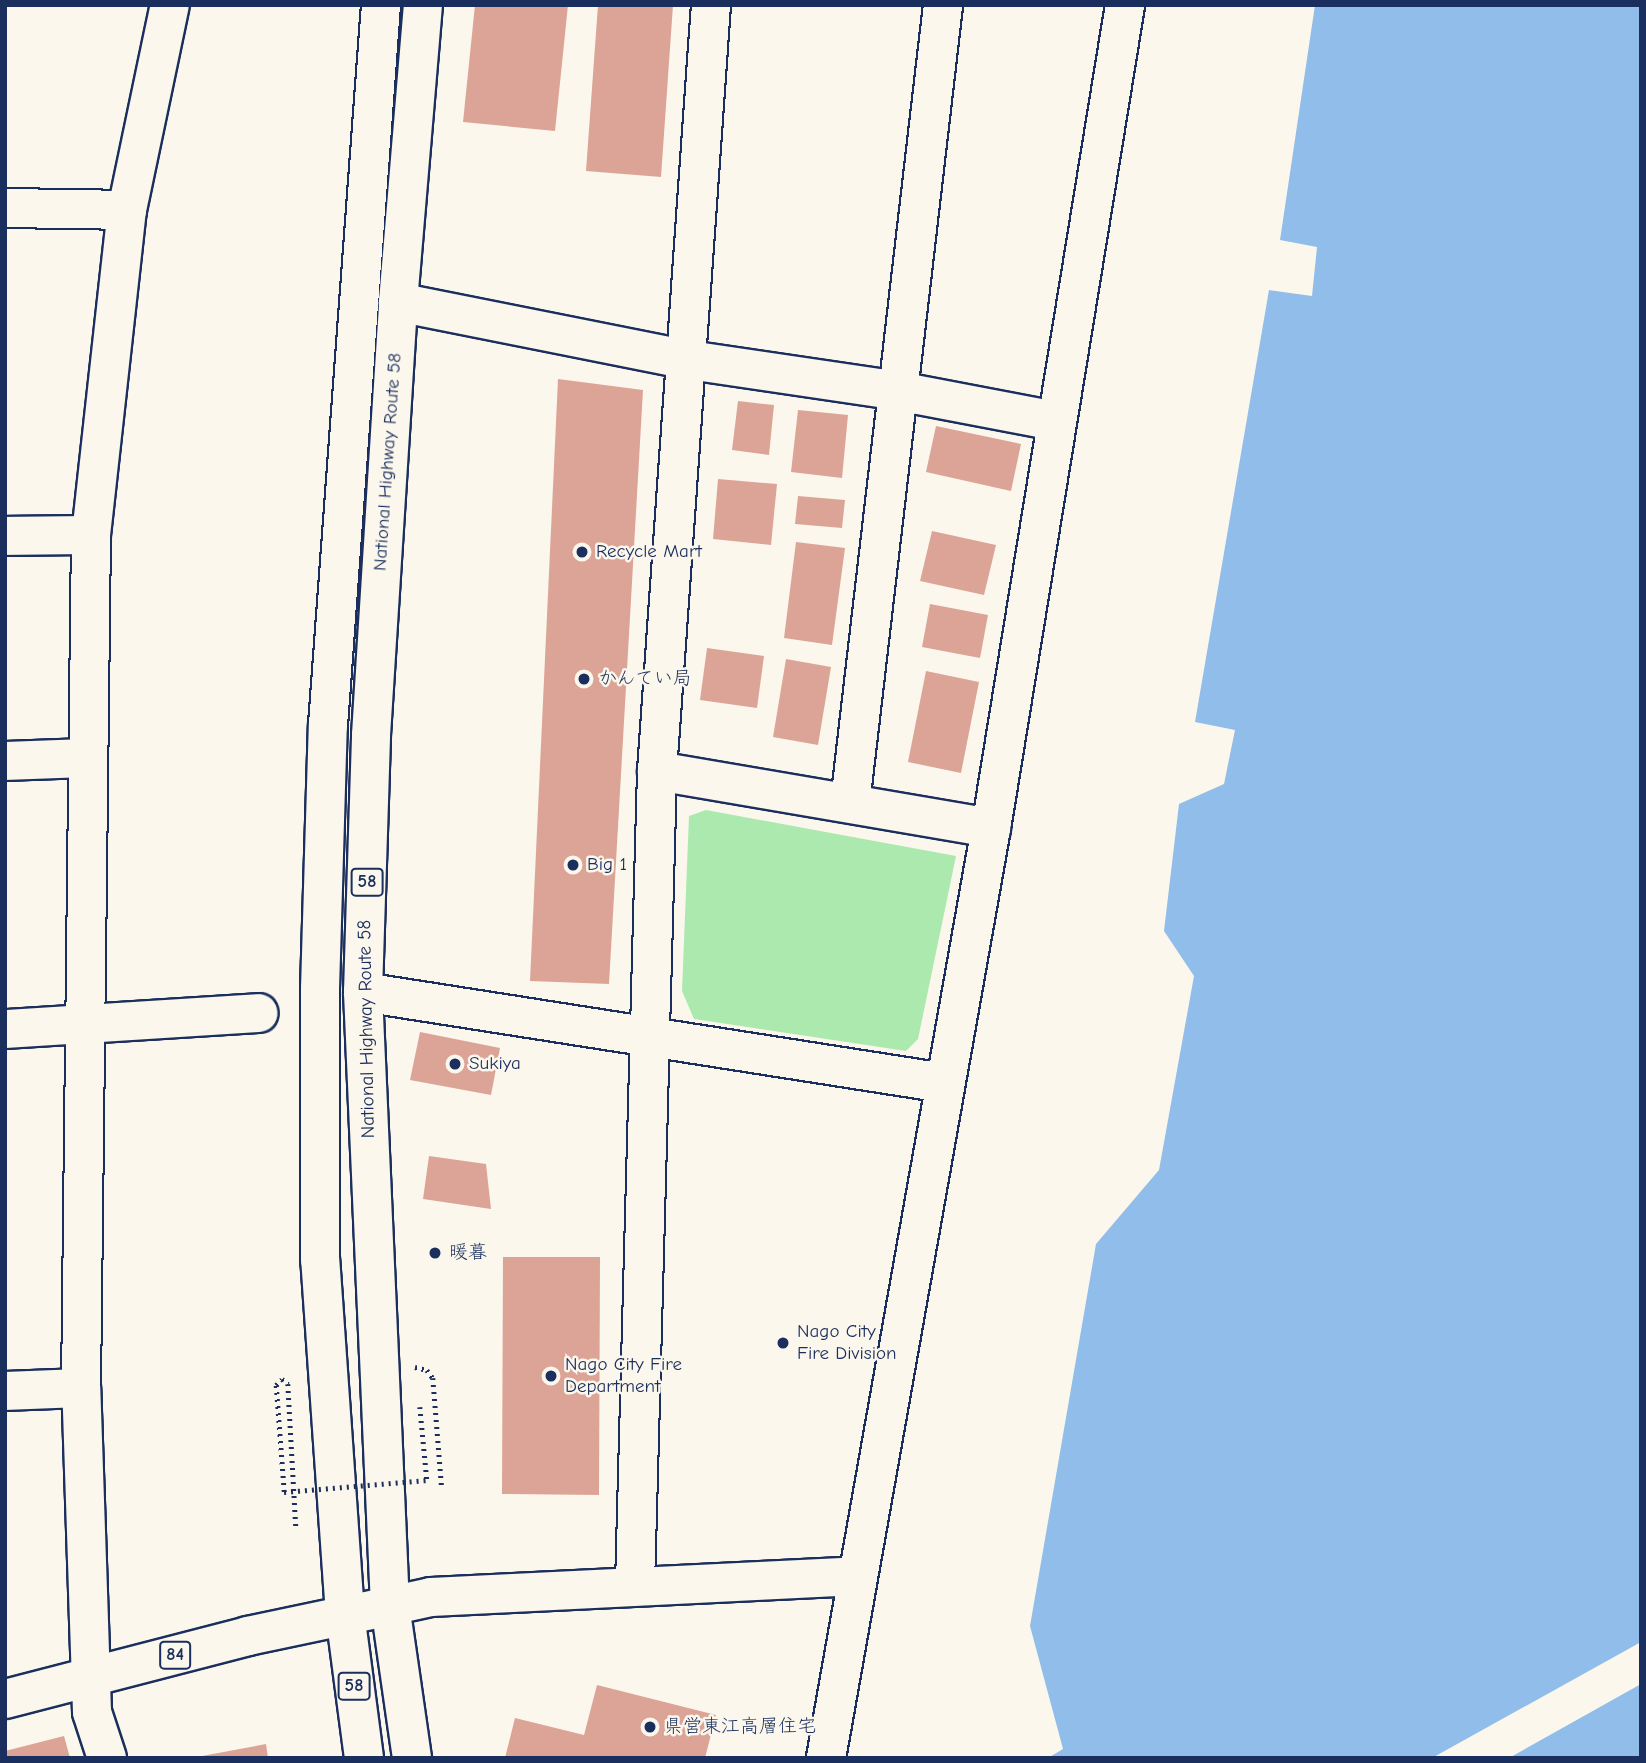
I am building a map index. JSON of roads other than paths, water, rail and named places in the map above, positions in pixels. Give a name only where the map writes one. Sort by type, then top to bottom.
[{"type":"main road","points":[[107,1758],[92,1712],[81,1388],[91,535],[127,210],[170,5]]},
{"type":"main road","name":"58","points":[[364,1758],[345,1614],[320,1260],[320,989],[328,725],[381,5]]},
{"type":"main road","name":"National Highway Route 58","points":[[412,1758],[390,1606],[363,992],[371,735],[398,302],[423,5]]},
{"type":"main road","points":[[635,1585],[657,771],[689,360],[711,5]]},
{"type":"main road","points":[[850,803],[943,5]]},
{"type":"main road","points":[[826,1758],[991,828],[1055,421],[1125,5]]},
{"type":"main road","points":[[5,208],[127,210]]},
{"type":"main road","points":[[398,302],[689,360],[898,391],[1055,421]]},
{"type":"main road","points":[[5,536],[91,535]]},
{"type":"main road","points":[[5,761],[87,758]]},
{"type":"main road","points":[[657,771],[991,828]]},
{"type":"main road","points":[[363,992],[944,1083]]},
{"type":"main road","points":[[5,1029],[258,1013]]},
{"type":"main road","points":[[5,1391],[81,1388]]},
{"type":"main road","points":[[390,1606],[431,1597],[857,1576]]},
{"type":"main road","name":"84","points":[[5,1699],[345,1614],[390,1606]]},
{"type":"water","points":[[1315,5],[1641,5],[1641,1642],[1432,1758],[1048,1758],[1063,1749],[1030,1626],[1096,1244],[1159,1170],[1194,976],[1164,931],[1179,804],[1224,784],[1235,730],[1195,722],[1269,290],[1312,296],[1317,247],[1280,240]]},
{"type":"water","points":[[1641,1684],[1641,1758],[1509,1758]]},
{"type":"place","name":"Recycle Mart","points":[[582,552]]},
{"type":"place","name":"かんてい局","points":[[584,679]]},
{"type":"place","name":"Big 1","points":[[573,865]]},
{"type":"place","name":"Sukiya","points":[[455,1064]]},
{"type":"place","name":"暖暮","points":[[435,1253]]},
{"type":"place","name":"Nago City Fire Division","points":[[783,1343]]},
{"type":"place","name":"Nago City Fire Department","points":[[551,1376]]},
{"type":"place","name":"県営東江高層住宅","points":[[650,1727]]}]
